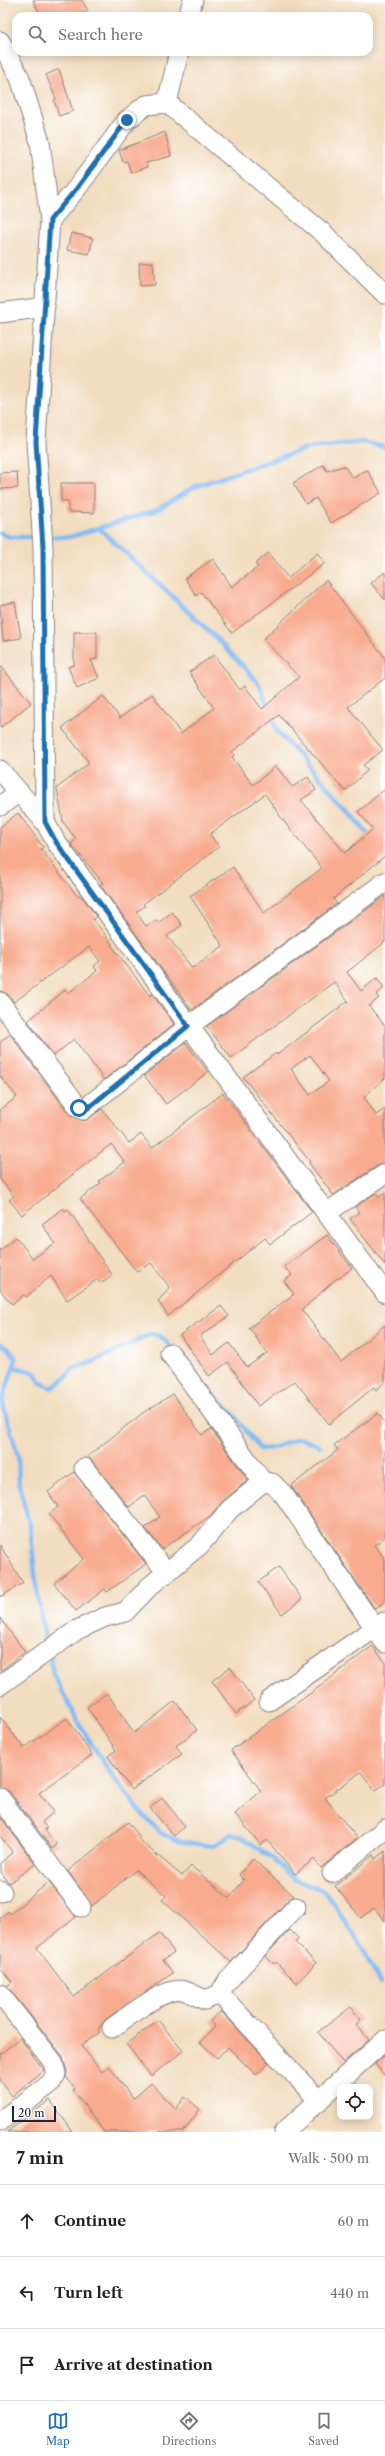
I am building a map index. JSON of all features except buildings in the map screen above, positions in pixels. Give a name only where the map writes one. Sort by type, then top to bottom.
[{"type":"street","points":[[189,12],[193,0]]},
{"type":"street","points":[[0,41],[20,78],[40,142],[50,220],[36,442],[43,547],[45,822]]},
{"type":"street","points":[[167,103],[178,56]]},
{"type":"street","points":[[50,220],[77,188],[127,120],[146,105],[167,103],[323,233],[385,294]]},
{"type":"street","points":[[0,313],[44,306]]},
{"type":"street","points":[[0,770],[45,822],[56,842],[188,1026],[385,1293]]},
{"type":"street","points":[[0,806],[19,792]]},
{"type":"street","points":[[0,1002],[79,1108],[83,1110],[188,1026],[385,882]]},
{"type":"street","points":[[326,1213],[385,1174]]},
{"type":"street","points":[[170,1354],[262,1482]]},
{"type":"street","points":[[84,1468],[167,1573]]},
{"type":"street","points":[[0,1685],[77,1630],[104,1617],[125,1612],[211,1534],[230,1509],[262,1482],[272,1483],[284,1495],[382,1631],[269,1701]]},
{"type":"street","points":[[0,1798],[80,1908]]},
{"type":"street","points":[[332,1873],[385,1829]]},
{"type":"street","points":[[112,2028],[148,2003],[172,1991],[184,1990],[205,2000],[220,1994],[225,1984],[296,1907]]},
{"type":"street","points":[[0,1994],[53,2062],[56,2074],[50,2084],[0,2121]]},
{"type":"street","points":[[220,1994],[319,2101]]},
{"type":"street","points":[[284,2132],[385,2040]]},
{"type":"waterway","points":[[47,537],[70,537],[157,510],[194,487],[307,448],[362,442],[385,447]]},
{"type":"waterway","points":[[99,528],[210,632],[246,669],[259,684],[277,731],[349,810],[370,837]]},
{"type":"waterway","points":[[0,533],[10,537],[37,537]]},
{"type":"waterway","points":[[14,1367],[34,1372],[41,1383],[52,1388],[65,1378],[73,1368],[93,1362],[151,1334],[160,1336],[171,1347]]},
{"type":"waterway","points":[[0,1344],[9,1348],[16,1359],[2,1401],[18,1456],[19,1485],[30,1526],[36,1584],[46,1646]]},
{"type":"waterway","points":[[205,1386],[235,1416],[260,1449],[272,1448],[299,1438],[320,1446]]},
{"type":"waterway","points":[[50,1655],[53,1674],[81,1727],[111,1774],[140,1812],[162,1834],[182,1842],[213,1846],[231,1834],[242,1837],[272,1858],[295,1880],[325,1891],[362,1947],[380,1983]]},
{"type":"route","points":[[79,1108],[83,1110],[88,1108],[188,1026],[56,842],[45,822],[43,790],[43,547],[36,442],[50,220],[77,188],[127,120]]}]
